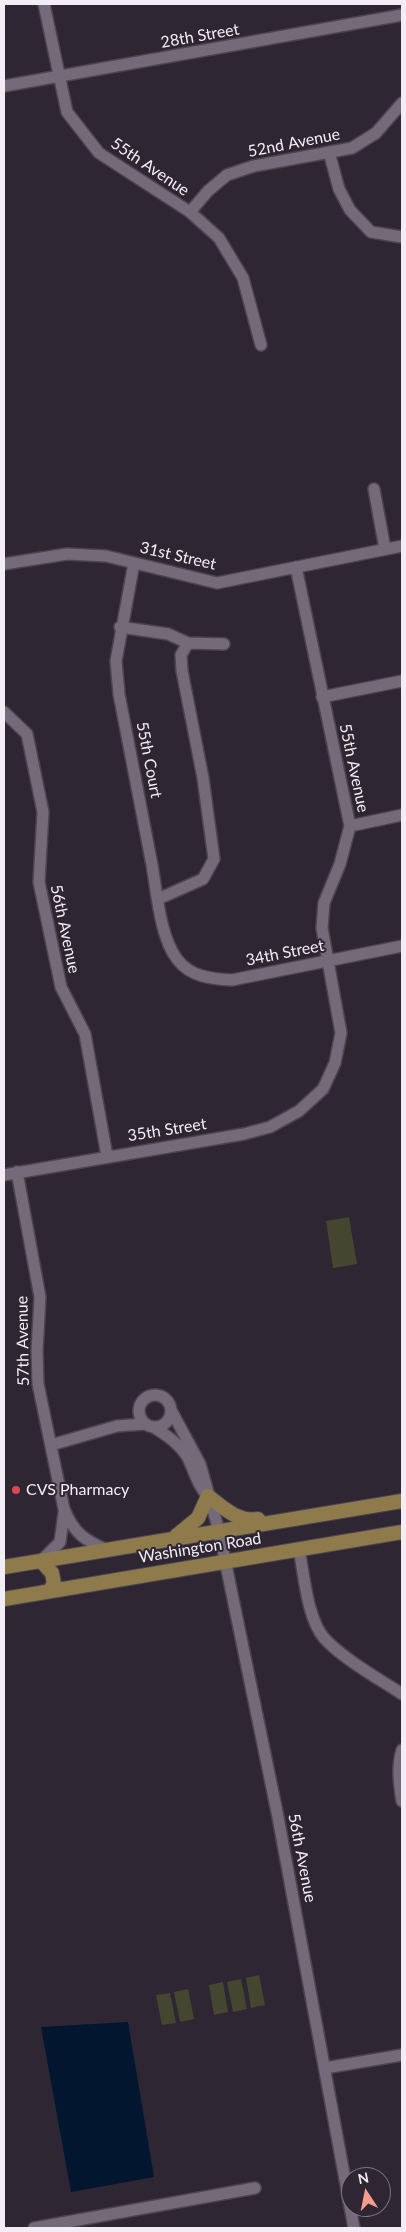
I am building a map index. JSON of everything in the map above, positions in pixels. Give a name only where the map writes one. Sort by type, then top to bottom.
[{"type":"main road","points":[[173,1538],[193,1523],[208,1496],[230,1514],[247,1520],[282,1515],[306,1517]]},
{"type":"main road","name":"Washington Road","points":[[5,1569],[173,1538],[402,1501]]},
{"type":"main road","name":"Washington Road","points":[[4,1599],[402,1532]]},
{"type":"main road","points":[[41,1561],[52,1573],[54,1584],[49,1591]]},
{"type":"street","name":"55th Avenue","points":[[44,4],[58,78],[67,112],[99,153],[190,212],[219,238],[243,278],[261,345]]},
{"type":"street","name":"28th Street","points":[[4,86],[58,78],[402,15]]},
{"type":"street","name":"52nd Avenue","points":[[190,212],[208,191],[226,175],[254,166],[352,148],[376,133],[402,102]]},
{"type":"street","points":[[329,152],[339,189],[350,210],[371,232],[402,238]]},
{"type":"street","points":[[374,489],[385,549]]},
{"type":"street","name":"31st Street","points":[[4,564],[67,554],[106,556],[217,583],[402,546]]},
{"type":"street","name":"55th Court","points":[[134,563],[120,627],[116,661],[119,694],[158,899],[168,944],[178,960]]},
{"type":"street","name":"55th Avenue","points":[[296,567],[350,826],[340,864],[324,903],[322,928],[342,1033],[335,1063],[323,1089]]},
{"type":"street","points":[[120,627],[168,634],[188,643],[224,644]]},
{"type":"street","points":[[158,899],[203,879],[214,859],[203,778],[182,671],[181,655],[188,643]]},
{"type":"street","points":[[322,697],[402,681]]},
{"type":"street","name":"56th Avenue","points":[[4,712],[27,734],[43,812],[39,882],[61,986],[85,1034],[107,1156]]},
{"type":"street","points":[[350,826],[402,815]]},
{"type":"street","name":"34th Street","points":[[178,960],[190,972],[212,980],[232,980],[402,946]]},
{"type":"street","name":"35th Street","points":[[4,1175],[244,1134],[270,1127],[298,1111],[323,1089]]},
{"type":"street","name":"57th Avenue","points":[[17,1172],[40,1298],[37,1371],[64,1509],[71,1526],[87,1541],[108,1550]]},
{"type":"street","points":[[51,1445],[117,1426],[166,1423],[171,1410],[164,1398],[154,1395],[145,1399],[140,1407],[117,1426]]},
{"type":"street","points":[[140,1407],[140,1416],[149,1425]]},
{"type":"street","name":"56th Avenue","points":[[171,1410],[200,1464],[219,1531],[278,1817],[354,2228]]},
{"type":"street","name":"56th Avenue","points":[[149,1425],[167,1435],[188,1458],[200,1488],[208,1496]]},
{"type":"street","name":"57th Avenue","points":[[41,1561],[60,1542],[63,1534],[64,1509]]},
{"type":"street","points":[[299,1550],[311,1610],[323,1637],[356,1663],[402,1694]]},
{"type":"street","points":[[402,1750],[399,1761],[399,1785],[402,1801]]},
{"type":"street","points":[[325,2068],[402,2055]]},
{"type":"street","points":[[34,2228],[255,2188]]},
{"type":"green space","points":[[349,1217],[357,1264],[333,1268],[326,1221]]},
{"type":"green space","points":[[259,1975],[265,2005],[251,2008],[246,1978]]},
{"type":"green space","points":[[241,1979],[247,2009],[233,2012],[227,1982]]},
{"type":"green space","points":[[223,1982],[228,2012],[214,2015],[209,1985]]},
{"type":"green space","points":[[188,1989],[194,2019],[180,2022],[174,1992]]},
{"type":"green space","points":[[170,1993],[176,2023],[162,2025],[156,1995]]},
{"type":"water","points":[[128,2022],[154,2177],[71,2192],[41,2027]]},
{"type":"place","name":"CVS Pharmacy","points":[[16,1490]]}]
